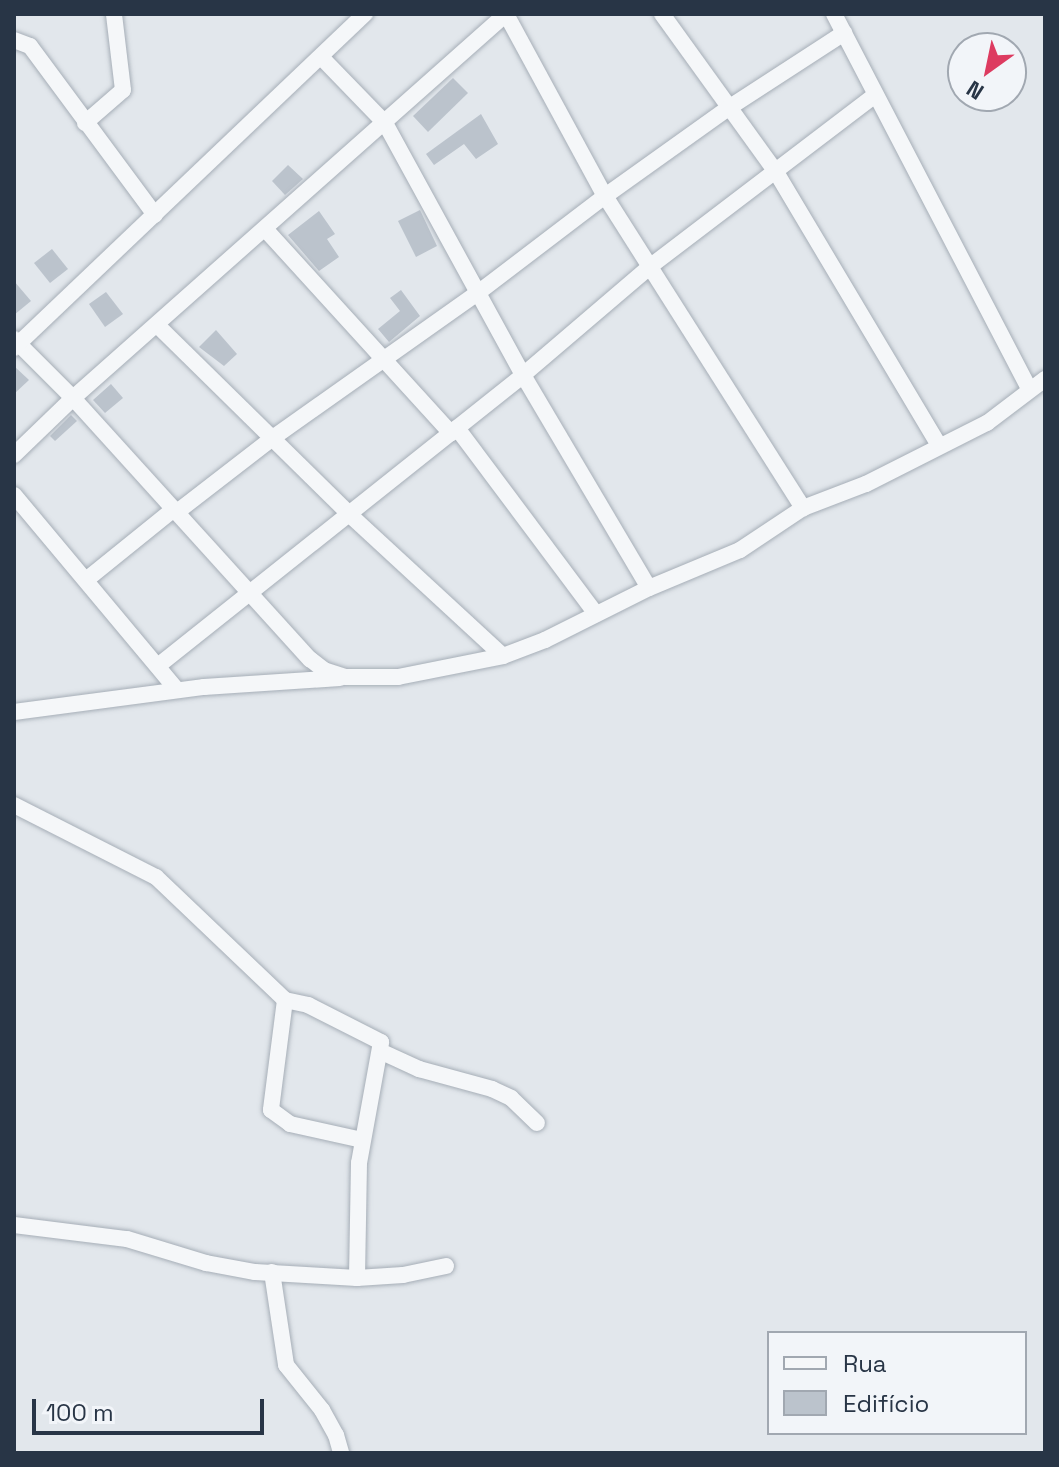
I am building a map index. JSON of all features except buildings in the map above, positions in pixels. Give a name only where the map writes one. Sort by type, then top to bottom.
[{"type":"street","points":[[85,123],[123,90],[114,14]]},
{"type":"street","points":[[345,677],[324,670],[310,659],[73,398],[15,344],[322,58],[365,14]]},
{"type":"street","points":[[14,455],[73,398],[158,326],[506,14],[605,196],[652,265],[803,508]]},
{"type":"street","points":[[662,14],[727,109],[776,172],[939,445]]},
{"type":"street","points":[[834,14],[1029,388]]},
{"type":"street","points":[[86,580],[274,437],[479,292],[605,196],[727,109],[844,33]]},
{"type":"street","points":[[14,40],[30,46],[155,215]]},
{"type":"street","points":[[322,58],[385,123],[523,375],[649,588]]},
{"type":"street","points":[[159,665],[523,375],[652,265],[875,95]]},
{"type":"street","points":[[266,230],[454,430],[596,614]]},
{"type":"street","points":[[158,326],[349,514],[503,656]]},
{"type":"street","points":[[14,712],[177,690],[345,677],[398,677],[503,656],[545,640],[649,588],[740,550],[803,508],[866,484],[987,423],[1029,388],[1045,379]]},
{"type":"street","points":[[14,495],[177,690]]},
{"type":"street","points":[[14,805],[156,877],[285,1000],[308,1005],[381,1042],[382,1052],[373,1075],[362,1140],[357,1192],[357,1278]]},
{"type":"street","points":[[285,1000],[271,1110],[290,1124],[362,1140]]},
{"type":"street","points":[[382,1052],[419,1069],[492,1089],[511,1098],[537,1123]]},
{"type":"street","points":[[14,1225],[127,1239],[206,1263],[272,1272],[357,1278],[403,1275],[446,1266]]},
{"type":"street","points":[[272,1272],[286,1365],[322,1410],[336,1435],[341,1453]]}]
